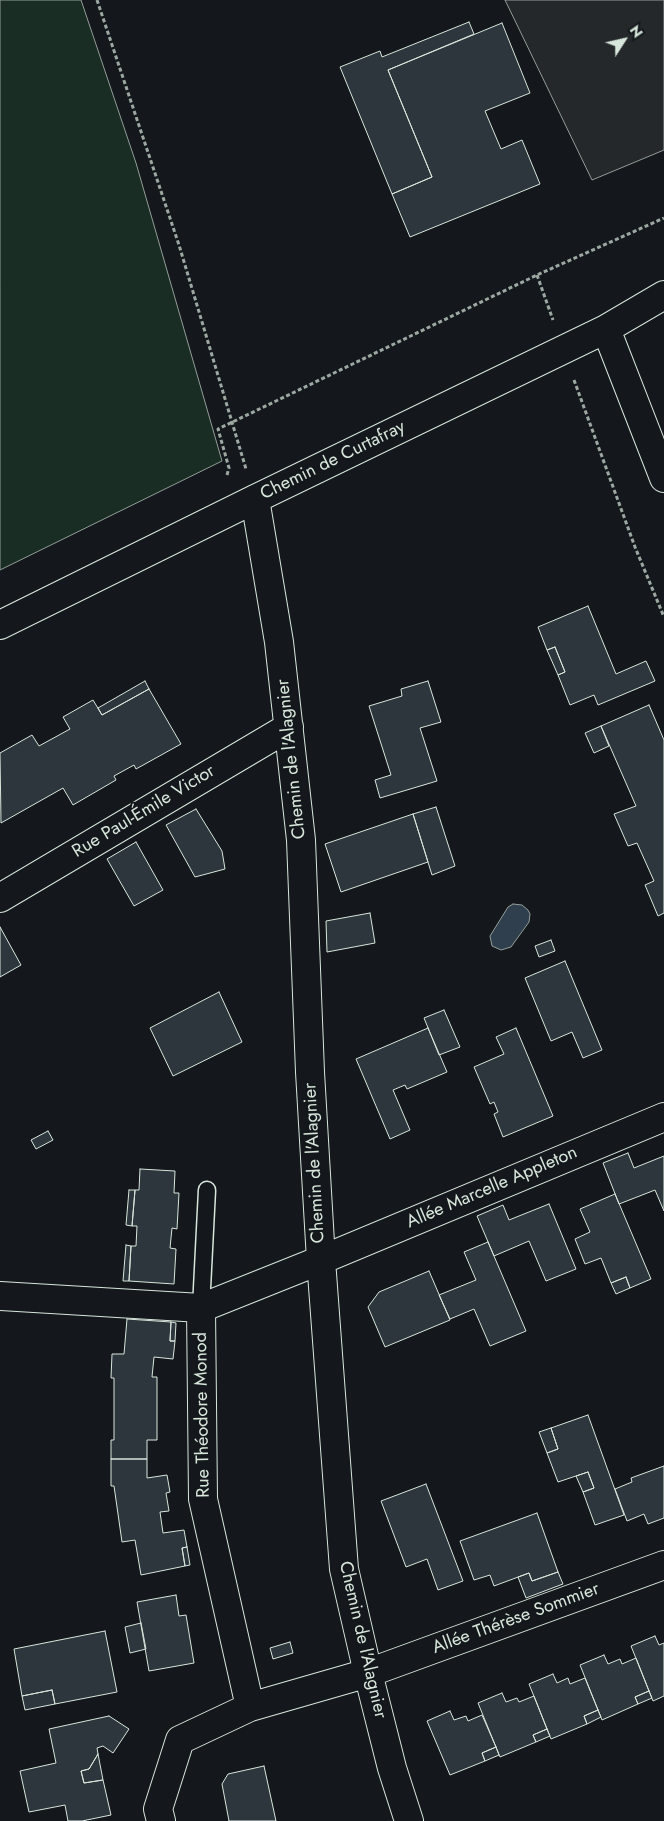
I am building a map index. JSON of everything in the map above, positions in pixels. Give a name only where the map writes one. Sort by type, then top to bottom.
[{"type":"street","name":"Chemin de Curtafray","points":[[0,625],[564,350],[664,296]]},
{"type":"street","points":[[606,329],[664,478]]},
{"type":"street","name":"Chemin de l'Alagnier","points":[[255,499],[279,642],[301,840],[310,1072],[321,1260],[344,1569],[392,1768],[409,1821]]},
{"type":"street","name":"Rue Paul-Émile Victor","points":[[0,898],[289,727]]},
{"type":"street","name":"Allée Marcelle Appleton","points":[[321,1260],[664,1117]]},
{"type":"street","name":"Rue Théodore Monod","points":[[250,1707],[203,1499],[201,1308],[321,1260]]},
{"type":"street","points":[[0,1296],[201,1308]]},
{"type":"street","name":"Allée Thérèse Sommier","points":[[161,1821],[158,1809],[180,1740],[250,1707],[368,1673],[664,1564]]},
{"type":"lane","points":[[201,1308],[207,1190]]},
{"type":"path","points":[[97,0],[180,245],[255,499]]},
{"type":"path","points":[[225,480],[229,468],[218,429],[537,275],[664,218]]},
{"type":"path","points":[[537,275],[634,547],[664,618]]},
{"type":"green space","points":[[0,0],[81,0],[136,163],[222,461],[0,570]]},
{"type":"shaded area","points":[[505,0],[664,0],[664,150],[592,180]]},
{"type":"water","points":[[513,904],[522,905],[528,910],[530,914],[529,922],[511,947],[501,950],[492,946],[490,936],[508,907]]},
{"type":"building","points":[[469,22],[474,34],[388,70],[432,177],[392,194],[340,67],[380,51],[382,57]]},
{"type":"building","points":[[502,23],[530,93],[485,111],[501,149],[522,140],[540,184],[410,237],[392,194],[432,177],[388,70]]},
{"type":"building","points":[[588,606],[616,674],[646,661],[655,681],[598,705],[594,695],[570,705],[558,675],[565,672],[555,647],[547,650],[538,627]]},
{"type":"building","points":[[555,647],[565,672],[558,675],[547,650]]},
{"type":"building","points":[[145,681],[149,689],[102,715],[98,708]]},
{"type":"building","points":[[428,681],[441,722],[420,728],[437,781],[380,798],[375,780],[391,775],[369,706],[402,696],[401,689]]},
{"type":"building","points":[[149,689],[181,744],[136,769],[134,765],[114,776],[116,780],[73,805],[63,788],[1,823],[0,753],[32,735],[39,746],[70,729],[63,717],[93,700],[102,715]]},
{"type":"building","points":[[649,705],[664,740],[664,913],[658,916],[645,885],[654,881],[637,843],[628,846],[614,814],[636,806],[601,726]]},
{"type":"building","points":[[601,726],[609,746],[594,753],[585,733]]},
{"type":"building","points":[[436,807],[455,866],[432,875],[413,814]]},
{"type":"building","points":[[196,809],[222,851],[225,869],[195,877],[166,825]]},
{"type":"building","points":[[413,814],[428,862],[341,892],[325,844]]},
{"type":"building","points":[[136,842],[163,890],[134,906],[107,859]]},
{"type":"building","points":[[370,913],[375,943],[327,952],[326,921]]},
{"type":"building","points":[[0,927],[21,965],[0,977]]},
{"type":"building","points":[[551,940],[555,951],[539,957],[535,946]]},
{"type":"building","points":[[565,961],[602,1050],[583,1058],[572,1032],[551,1041],[525,978]]},
{"type":"building","points":[[219,992],[242,1042],[173,1076],[150,1028]]},
{"type":"building","points":[[444,1010],[460,1047],[439,1055],[424,1018]]},
{"type":"building","points":[[428,1028],[447,1072],[407,1089],[405,1085],[393,1090],[410,1130],[390,1139],[356,1059]]},
{"type":"building","points":[[516,1028],[553,1116],[503,1137],[494,1114],[498,1112],[494,1102],[490,1104],[474,1067],[504,1054],[496,1037]]},
{"type":"building","points":[[48,1131],[53,1140],[36,1149],[31,1140]]},
{"type":"building","points":[[628,1153],[634,1168],[664,1156],[664,1211],[655,1190],[619,1204],[603,1163]]},
{"type":"building","points":[[140,1169],[175,1171],[174,1193],[179,1193],[177,1229],[172,1228],[170,1248],[176,1249],[174,1284],[129,1281],[131,1246],[136,1246],[137,1226],[132,1226],[135,1190],[139,1190]]},
{"type":"building","points":[[129,1190],[135,1190],[132,1226],[126,1225]]},
{"type":"building","points":[[615,1194],[651,1279],[630,1288],[626,1277],[611,1283],[601,1258],[585,1264],[575,1239],[590,1232],[580,1209]]},
{"type":"building","points":[[549,1204],[576,1269],[546,1281],[529,1241],[494,1256],[477,1216],[503,1205],[509,1220]]},
{"type":"building","points":[[488,1242],[526,1331],[490,1346],[474,1309],[450,1319],[439,1295],[476,1280],[464,1252]]},
{"type":"building","points":[[126,1245],[131,1246],[129,1281],[123,1281]]},
{"type":"building","points":[[429,1271],[450,1320],[385,1347],[368,1307],[379,1292]]},
{"type":"building","points":[[626,1277],[630,1288],[616,1294],[611,1283]]},
{"type":"building","points":[[127,1319],[171,1322],[170,1341],[175,1341],[173,1359],[154,1357],[152,1377],[157,1377],[157,1440],[147,1440],[147,1459],[111,1459],[111,1440],[114,1440],[114,1378],[111,1378],[112,1354],[124,1354]]},
{"type":"building","points":[[171,1322],[176,1323],[175,1341],[170,1341]]},
{"type":"building","points":[[588,1415],[624,1515],[595,1525],[583,1492],[594,1488],[588,1472],[558,1482],[547,1453],[558,1449],[551,1428]]},
{"type":"building","points":[[551,1428],[558,1449],[547,1453],[539,1432]]},
{"type":"building","points":[[111,1459],[147,1459],[147,1478],[167,1475],[170,1492],[166,1493],[169,1511],[160,1512],[163,1533],[184,1530],[187,1547],[182,1548],[185,1566],[141,1575],[135,1540],[122,1542],[114,1486],[111,1486]]},
{"type":"building","points":[[664,1466],[664,1518],[648,1524],[644,1514],[627,1521],[615,1489],[632,1482],[631,1478]]},
{"type":"building","points":[[588,1472],[594,1488],[583,1492],[576,1476]]},
{"type":"building","points":[[426,1484],[463,1581],[438,1590],[427,1559],[406,1567],[381,1501]]},
{"type":"building","points":[[537,1513],[558,1572],[532,1581],[529,1573],[494,1586],[490,1575],[474,1580],[460,1541]]},
{"type":"building","points":[[187,1547],[190,1565],[185,1566],[182,1548]]},
{"type":"building","points":[[558,1572],[563,1584],[526,1598],[518,1577],[529,1573],[532,1581]]},
{"type":"building","points":[[176,1595],[179,1616],[186,1615],[194,1663],[149,1671],[137,1602]]},
{"type":"building","points":[[141,1623],[146,1649],[130,1653],[125,1627]]},
{"type":"building","points":[[105,1631],[117,1692],[55,1704],[52,1690],[22,1696],[14,1649]]},
{"type":"building","points":[[655,1636],[659,1645],[664,1643],[664,1696],[653,1701],[631,1646]]},
{"type":"building","points":[[290,1642],[293,1653],[273,1659],[270,1648]]},
{"type":"building","points":[[604,1655],[608,1664],[620,1659],[622,1664],[636,1658],[649,1691],[635,1697],[638,1704],[602,1720],[580,1665]]},
{"type":"building","points":[[553,1674],[557,1683],[568,1678],[570,1684],[585,1678],[598,1710],[584,1716],[587,1724],[551,1739],[529,1684]]},
{"type":"building","points":[[52,1690],[55,1704],[25,1710],[22,1696]]},
{"type":"building","points":[[649,1691],[652,1698],[638,1704],[635,1697]]},
{"type":"building","points":[[502,1693],[506,1702],[517,1698],[519,1702],[534,1696],[547,1729],[533,1735],[536,1742],[500,1757],[478,1703]]},
{"type":"building","points":[[598,1710],[601,1717],[587,1724],[584,1716]]},
{"type":"building","points":[[450,1711],[454,1720],[466,1716],[468,1721],[482,1715],[496,1747],[482,1753],[485,1761],[450,1775],[427,1721]]},
{"type":"building","points":[[109,1716],[129,1729],[113,1753],[103,1746],[97,1748],[98,1754],[89,1769],[81,1771],[84,1783],[103,1780],[111,1815],[82,1821],[68,1821],[65,1805],[29,1812],[20,1771],[56,1763],[49,1729]]},
{"type":"building","points":[[547,1729],[550,1736],[536,1742],[533,1735]]},
{"type":"building","points":[[496,1747],[499,1755],[485,1761],[482,1753]]},
{"type":"building","points":[[98,1754],[103,1780],[84,1783],[81,1771],[89,1769]]},
{"type":"building","points":[[264,1766],[276,1821],[229,1821],[222,1784],[228,1774]]}]
